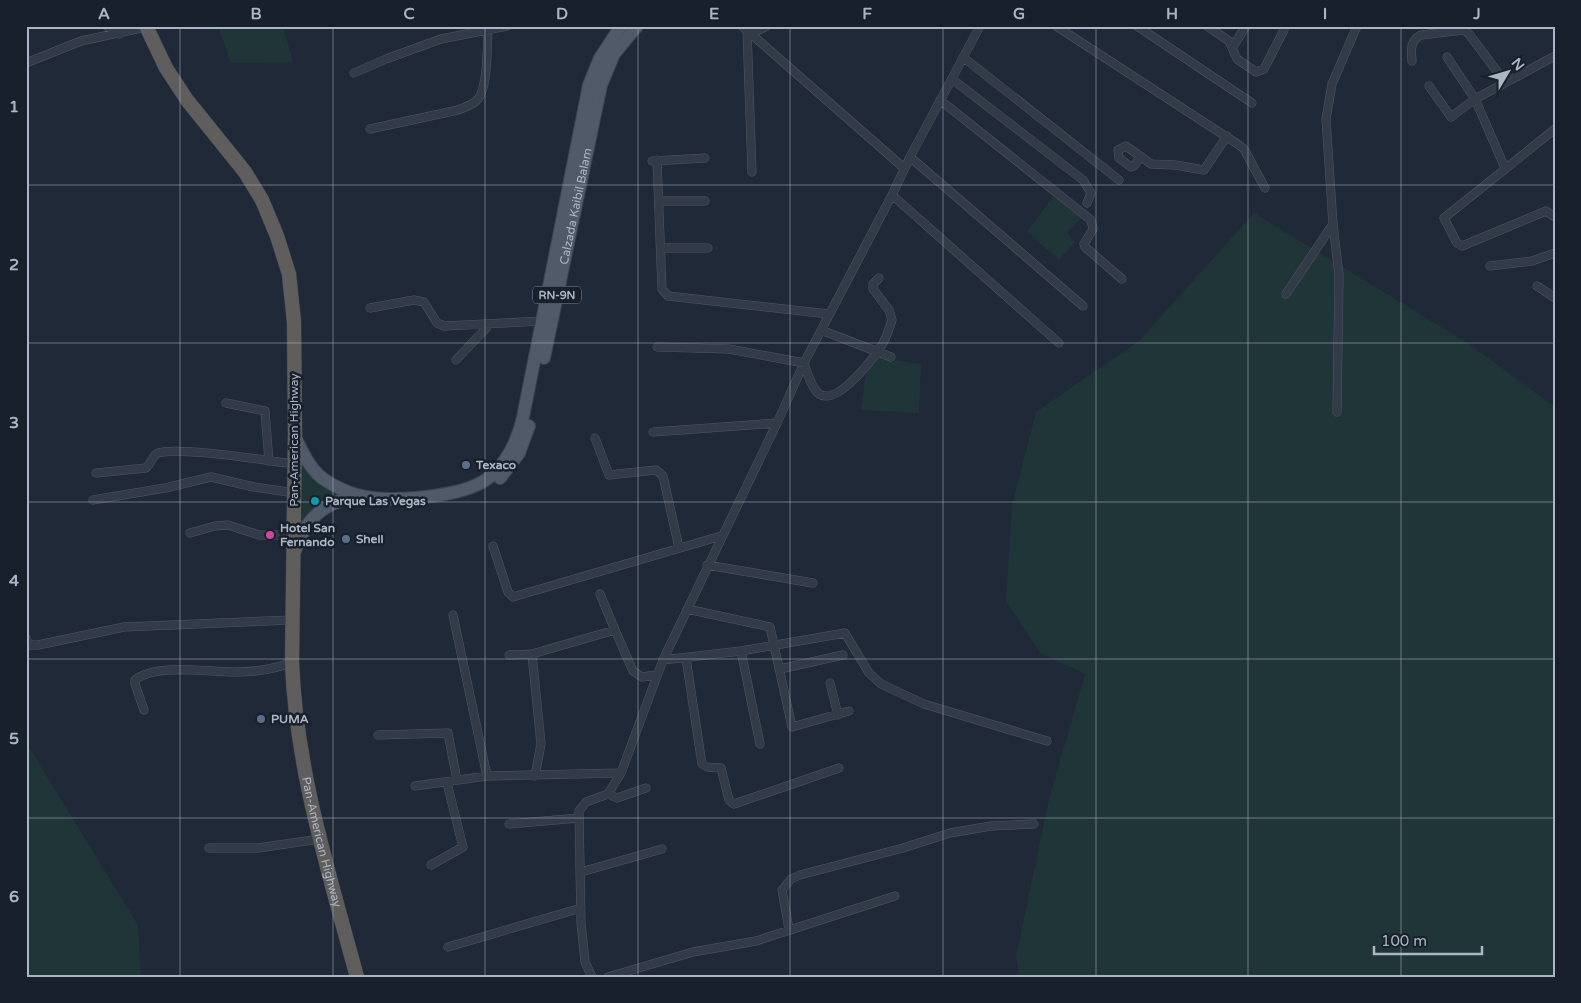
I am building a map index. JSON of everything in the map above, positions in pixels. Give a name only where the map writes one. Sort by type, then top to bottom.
[{"type":"highway","name":"Pan-American Highway","points":[[146,27],[166,68],[187,100],[245,172],[262,200],[277,236],[289,274],[294,322],[295,437],[292,662],[298,744],[320,839],[357,977]]},
{"type":"main road","name":"Calzada Kaibil Balam","points":[[416,498],[467,489],[486,479],[500,467],[509,454],[520,428],[589,85],[600,58],[621,26]]},
{"type":"main road","name":"Calzada Kaibil Balam","points":[[295,437],[305,458],[317,473],[325,480],[356,494],[416,498],[428,501],[466,497],[484,490],[509,469],[523,445],[530,424],[601,85],[614,54],[637,26]]},
{"type":"main road","name":"Calzada Kaibil Balam","points":[[294,553],[302,532],[314,515],[330,504],[356,494]]},
{"type":"street","points":[[107,26],[118,34]]},
{"type":"street","points":[[354,73],[441,39],[507,26]]},
{"type":"street","points":[[747,31],[768,26]]},
{"type":"street","points":[[592,977],[583,948],[579,811],[586,802],[608,794],[621,773],[656,675],[804,363],[892,195],[904,168],[980,26]]},
{"type":"street","points":[[1056,26],[1227,136],[1244,149],[1265,188]]},
{"type":"street","points":[[1137,26],[1252,103]]},
{"type":"street","points":[[1207,26],[1224,36],[1233,53],[1242,63],[1256,72],[1260,72],[1284,30]]},
{"type":"street","points":[[1232,48],[1246,26]]},
{"type":"street","points":[[1337,412],[1338,275],[1332,224],[1326,132],[1328,97],[1357,26]]},
{"type":"street","points":[[26,62],[54,50],[81,42],[146,27]]},
{"type":"street","points":[[370,130],[458,110],[469,106],[478,99],[484,76],[488,30]]},
{"type":"street","points":[[1412,61],[1411,46],[1415,38],[1421,35],[1464,30],[1505,82]]},
{"type":"street","points":[[747,31],[904,168]]},
{"type":"street","points":[[747,31],[752,172]]},
{"type":"street","points":[[1429,86],[1451,117],[1474,99],[1555,56]]},
{"type":"street","points":[[963,57],[1119,180]]},
{"type":"street","points":[[1447,57],[1474,99],[1505,168]]},
{"type":"street","points":[[952,79],[1083,180],[1091,193],[1087,203]]},
{"type":"street","points":[[940,100],[1091,220],[1093,229],[1084,244],[1085,247],[1122,279]]},
{"type":"street","points":[[1555,129],[1444,218],[1459,246],[1546,211],[1555,217]]},
{"type":"street","points":[[1140,157],[1151,164],[1175,164],[1204,170],[1227,136]]},
{"type":"street","points":[[910,157],[1083,306]]},
{"type":"street","points":[[705,158],[655,160],[660,201],[662,289],[668,296],[829,314]]},
{"type":"street","points":[[892,195],[1059,343]]},
{"type":"street","points":[[660,201],[705,201]]},
{"type":"street","points":[[1286,294],[1332,224]]},
{"type":"street","points":[[662,248],[708,248]]},
{"type":"street","points":[[1490,266],[1532,261],[1555,253]]},
{"type":"street","points":[[804,363],[818,393],[824,396],[830,396],[842,390],[853,381],[877,351],[892,320],[890,310],[873,289],[873,284],[879,278]]},
{"type":"street","points":[[1537,286],[1555,298]]},
{"type":"street","points":[[370,308],[414,300],[424,302],[438,323],[444,326],[542,321]]},
{"type":"street","points":[[456,360],[490,324]]},
{"type":"street","points":[[821,330],[891,357]]},
{"type":"street","points":[[657,347],[729,349],[804,363]]},
{"type":"street","points":[[226,403],[265,411],[269,462]]},
{"type":"street","points":[[653,432],[777,423]]},
{"type":"street","points":[[595,438],[609,475],[660,471],[663,476],[679,548]]},
{"type":"street","points":[[96,473],[146,468],[157,454],[166,452],[190,452],[295,464]]},
{"type":"street","points":[[94,500],[165,488],[211,477],[254,487],[294,492]]},
{"type":"street","points":[[190,533],[214,526],[228,525],[259,535],[294,535]]},
{"type":"street","points":[[493,546],[508,592],[513,597],[721,536]]},
{"type":"street","points":[[707,566],[813,583]]},
{"type":"street","points":[[600,594],[632,671],[642,677],[656,675]]},
{"type":"street","points":[[687,608],[768,625],[770,627],[792,727],[848,712]]},
{"type":"street","points":[[453,614],[487,776]]},
{"type":"street","points":[[26,638],[29,645],[38,645],[124,627],[292,620]]},
{"type":"street","points":[[509,655],[532,654],[615,630]]},
{"type":"street","points":[[663,660],[774,646],[845,633],[869,673],[881,684],[924,704],[1047,741]]},
{"type":"street","points":[[741,650],[760,744]]},
{"type":"street","points":[[532,654],[541,744],[535,776]]},
{"type":"street","points":[[780,669],[843,655]]},
{"type":"street","points":[[686,658],[702,764],[707,768],[721,768],[730,800],[734,804],[839,768]]},
{"type":"street","points":[[144,710],[134,684],[135,680],[143,675],[184,670],[236,672],[266,670],[292,662]]},
{"type":"street","points":[[830,683],[838,715]]},
{"type":"street","points":[[378,735],[448,733],[457,780]]},
{"type":"street","points":[[415,786],[487,776],[621,773]]},
{"type":"street","points":[[431,865],[463,847],[446,783]]},
{"type":"street","points":[[608,794],[617,798],[646,788]]},
{"type":"street","points":[[509,824],[579,818]]},
{"type":"street","points":[[789,929],[782,890],[791,879],[800,874],[903,848],[950,833],[991,826],[1034,824]]},
{"type":"street","points":[[209,848],[258,848],[320,839]]},
{"type":"street","points":[[581,872],[662,849]]},
{"type":"street","points":[[608,977],[693,952],[756,941],[895,896]]},
{"type":"street","points":[[448,947],[581,908]]},
{"type":"green space","points":[[218,26],[283,26],[293,62],[231,63]]},
{"type":"green space","points":[[1056,192],[1084,215],[1067,232],[1075,242],[1059,260],[1027,232]]},
{"type":"green space","points":[[1254,213],[1466,342],[1555,407],[1555,977],[1019,977],[1016,956],[1049,799],[1085,674],[1040,653],[1006,601],[1012,505],[1036,412],[1139,341]]},
{"type":"green space","points":[[868,356],[921,364],[919,413],[861,410]]},
{"type":"green space","points":[[298,457],[352,494],[300,533]]},
{"type":"green space","points":[[26,742],[138,925],[141,977],[26,977]]},
{"type":"place","name":"Texaco","points":[[466,465]]},
{"type":"place","name":"Parque Las Vegas","points":[[315,501]]},
{"type":"place","name":"Hotel San Fernando","points":[[270,535]]},
{"type":"place","name":"Shell","points":[[346,539]]},
{"type":"place","name":"PUMA","points":[[261,719]]}]
